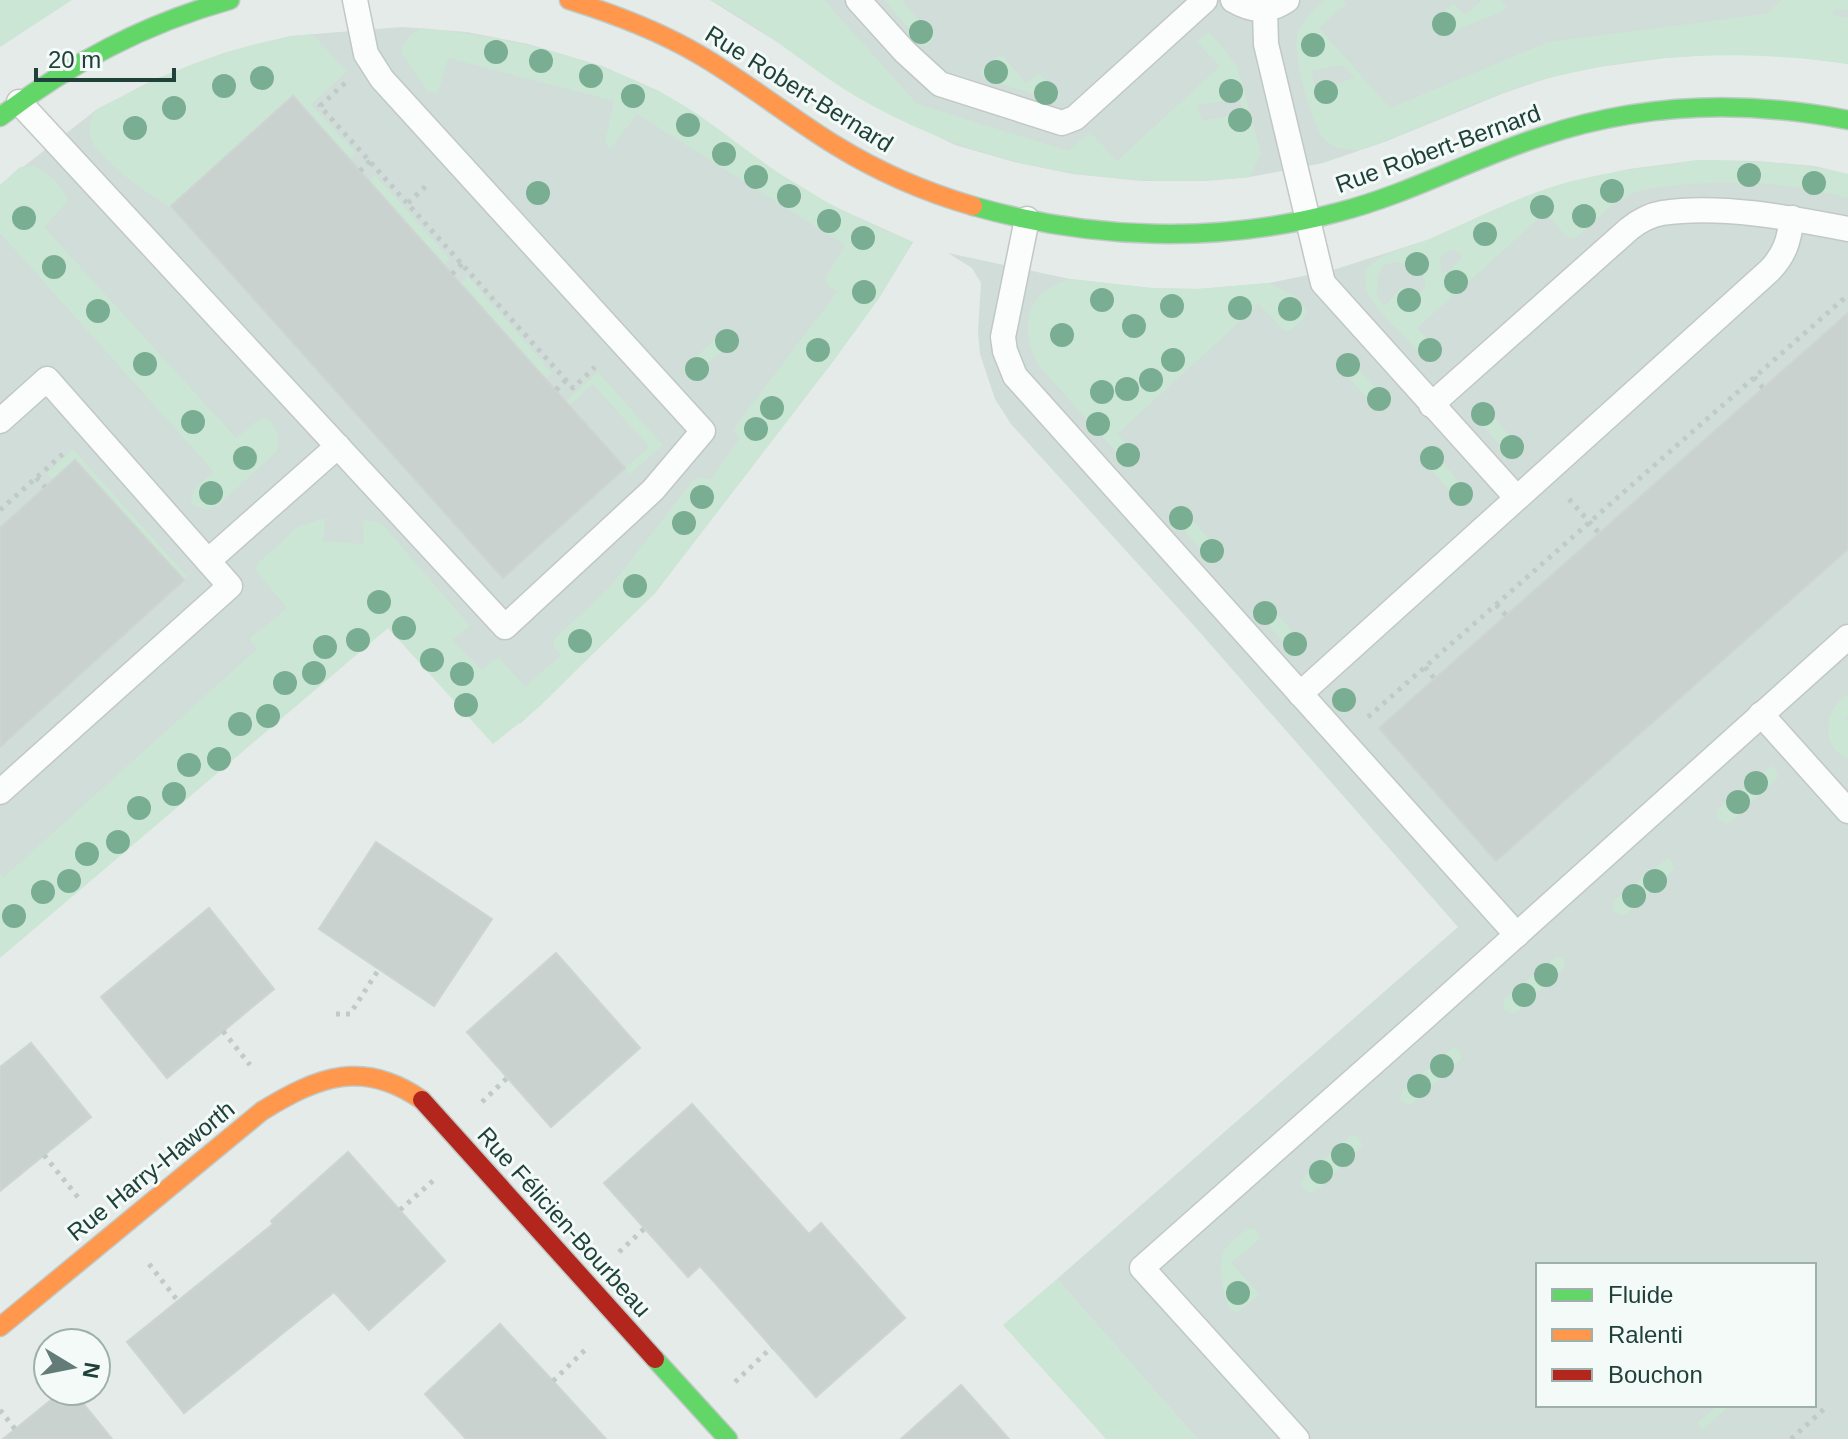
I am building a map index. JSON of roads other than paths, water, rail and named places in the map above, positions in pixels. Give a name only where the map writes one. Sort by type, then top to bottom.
[{"type":"street","points":[[0,117],[79,61],[126,36],[172,17],[230,0]]},
{"type":"street","name":"Rue Robert-Bernard","points":[[569,0],[630,20],[711,61],[821,137],[858,158],[947,197],[1027,219],[1115,232],[1214,233],[1307,219],[1394,195],[1529,140],[1608,118],[1651,110],[1696,107],[1773,110],[1848,120]]},
{"type":"street","name":"Rue Félicien-Bourbeau","points":[[344,1074],[358,1073],[383,1079],[415,1094],[424,1102],[728,1439]]},
{"type":"street","name":"Rue Harry-Haworth","points":[[0,1327],[262,1111],[300,1088],[344,1074]]},
{"type":"lane","points":[[19,102],[505,627],[653,490],[703,431],[382,79],[366,54],[355,0]]},
{"type":"lane","points":[[858,0],[914,62],[940,84],[1062,123],[1075,118],[1205,0]]},
{"type":"lane","points":[[1233,0],[1246,7],[1265,10],[1278,7],[1287,0]]},
{"type":"lane","points":[[1265,10],[1266,44],[1323,283],[1516,497]]},
{"type":"lane","points":[[1431,405],[1629,229],[1646,218],[1662,213],[1723,212],[1792,218],[1848,229]]},
{"type":"lane","points":[[1300,694],[1776,265],[1789,239],[1792,218]]},
{"type":"lane","points":[[1027,219],[1003,337],[1010,368],[1517,935]]},
{"type":"lane","points":[[0,421],[47,379],[230,586],[0,792]]},
{"type":"lane","points":[[208,561],[338,446]]},
{"type":"lane","points":[[1297,1439],[1142,1268],[1848,637]]},
{"type":"lane","points":[[1761,714],[1847,809]]}]
